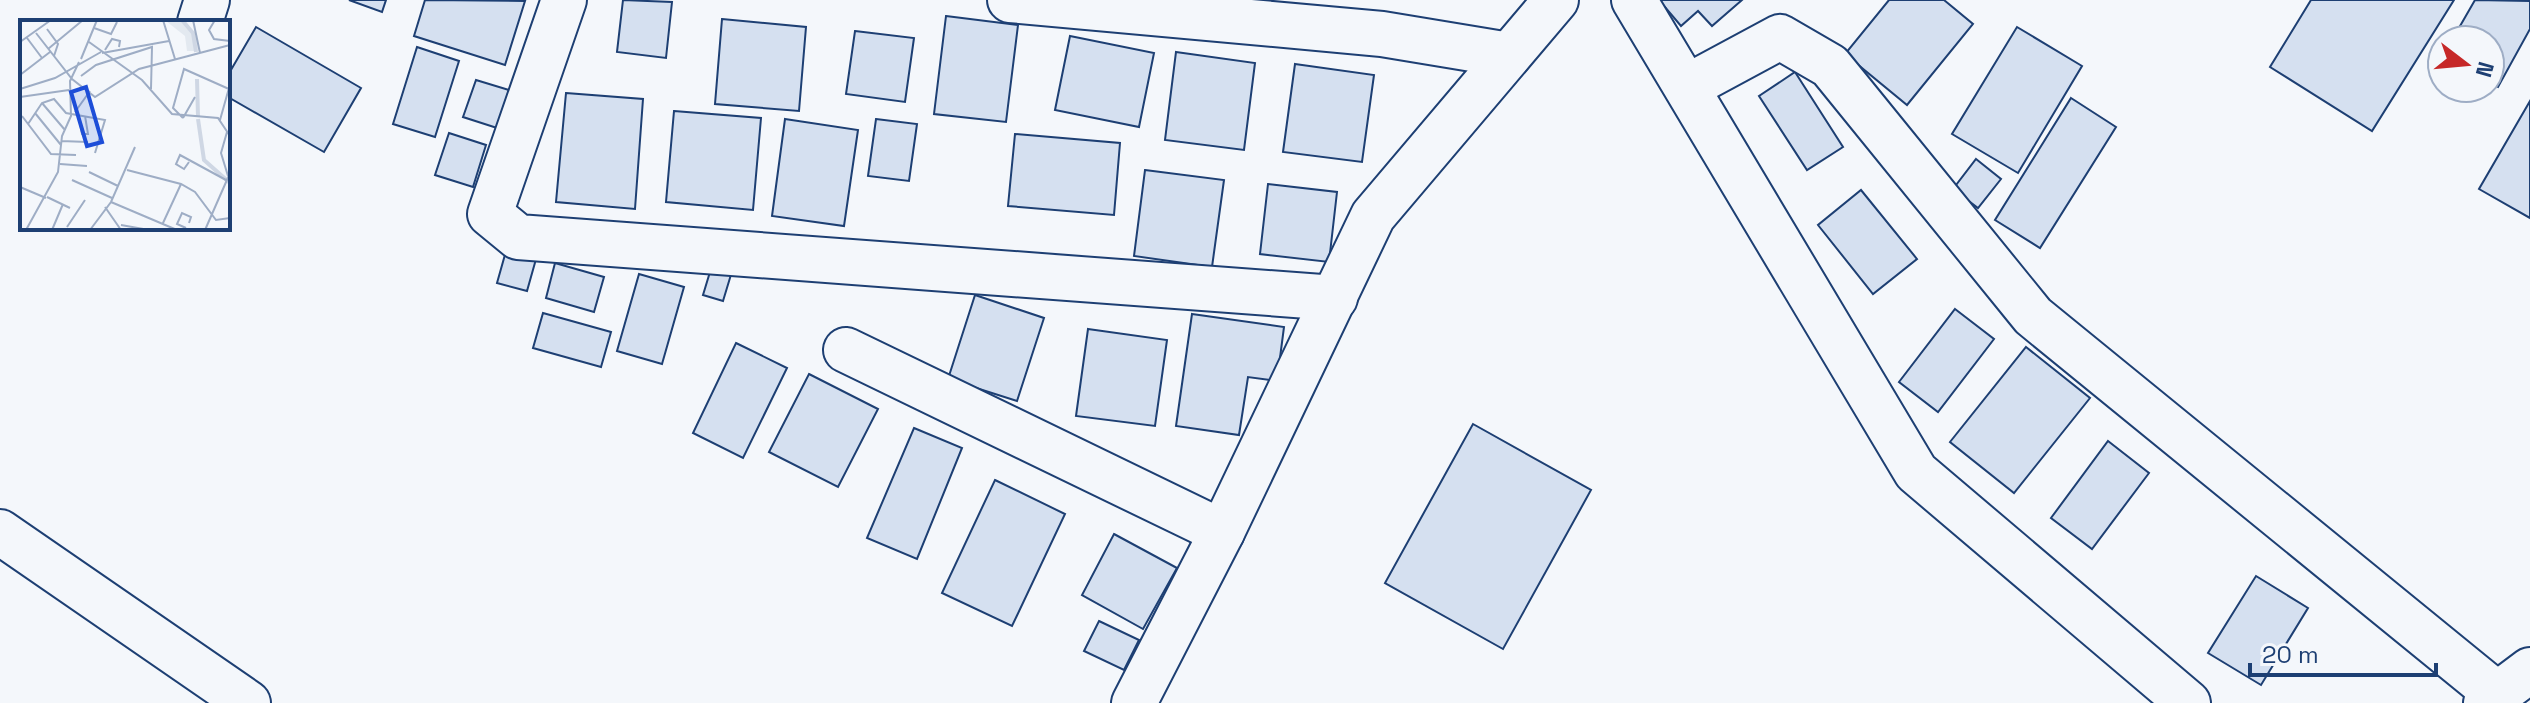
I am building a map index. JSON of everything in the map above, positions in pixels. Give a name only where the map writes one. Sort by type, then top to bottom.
[{"type":"street","points":[[201,20],[207,0]]},
{"type":"street","points":[[564,0],[490,214],[518,237],[1335,298]]},
{"type":"street","points":[[1010,0],[1382,34],[1509,55]]},
{"type":"street","points":[[1134,703],[1222,532],[1373,216],[1556,0]]},
{"type":"street","points":[[1634,0],[1916,472],[2188,703]]},
{"type":"street","points":[[1687,87],[1780,37],[1830,66],[2033,316],[2505,689]]},
{"type":"street","points":[[846,350],[1222,532]]},
{"type":"street","points":[[0,532],[248,703]]},
{"type":"building","points":[[349,0],[386,0],[382,12]]},
{"type":"building","points":[[425,0],[525,1],[505,65],[414,36]]},
{"type":"building","points":[[623,0],[672,2],[666,58],[617,52]]},
{"type":"building","points":[[1659,0],[1742,0],[1712,26],[1698,11],[1681,26]]},
{"type":"building","points":[[1889,0],[1944,0],[1973,24],[1907,105],[1845,54]]},
{"type":"building","points":[[2311,0],[2454,0],[2439,24],[2426,24],[2426,45],[2372,131],[2270,67]]},
{"type":"building","points":[[2475,0],[2530,1],[2530,29],[2506,72],[2506,24],[2461,24]]},
{"type":"building","points":[[946,16],[1018,25],[1006,122],[934,114]]},
{"type":"building","points":[[722,19],[806,27],[799,111],[715,104]]},
{"type":"building","points":[[256,27],[361,88],[324,152],[230,98],[230,72]]},
{"type":"building","points":[[2017,27],[2082,66],[2018,173],[1952,134]]},
{"type":"building","points":[[855,31],[914,38],[905,102],[846,94]]},
{"type":"building","points":[[1070,36],[1154,53],[1139,127],[1055,110]]},
{"type":"building","points":[[417,47],[459,61],[435,137],[393,124]]},
{"type":"building","points":[[1176,52],[1255,63],[1244,150],[1165,140]]},
{"type":"building","points":[[1295,64],[1374,75],[1362,162],[1283,152]]},
{"type":"building","points":[[1795,72],[1843,147],[1807,170],[1759,96]]},
{"type":"building","points":[[476,80],[509,90],[497,128],[463,117]]},
{"type":"building","points":[[566,93],[643,99],[635,209],[556,202]]},
{"type":"building","points":[[2071,98],[2116,127],[2040,248],[1995,220]]},
{"type":"building","points":[[2530,101],[2530,218],[2479,189]]},
{"type":"building","points":[[674,111],[761,118],[753,210],[666,202]]},
{"type":"building","points":[[785,119],[858,130],[844,226],[772,216]]},
{"type":"building","points":[[876,119],[917,124],[909,181],[868,176]]},
{"type":"building","points":[[449,133],[486,145],[473,187],[435,175]]},
{"type":"building","points":[[1015,134],[1120,143],[1114,215],[1008,206]]},
{"type":"building","points":[[1976,159],[2001,179],[1978,208],[1953,189]]},
{"type":"building","points":[[1145,170],[1224,180],[1212,267],[1134,256]]},
{"type":"building","points":[[1268,184],[1337,192],[1329,262],[1260,254]]},
{"type":"building","points":[[1861,190],[1917,259],[1873,294],[1818,225]]},
{"type":"building","points":[[508,244],[538,252],[527,291],[497,283]]},
{"type":"building","points":[[713,262],[733,268],[723,301],[703,295]]},
{"type":"building","points":[[555,263],[604,277],[594,312],[546,298]]},
{"type":"building","points":[[639,274],[684,287],[662,364],[617,351]]},
{"type":"building","points":[[975,295],[1044,318],[1017,401],[948,379]]},
{"type":"building","points":[[1955,309],[1994,339],[1938,412],[1899,382]]},
{"type":"building","points":[[543,313],[611,332],[601,367],[533,348]]},
{"type":"building","points":[[1192,314],[1284,327],[1277,381],[1248,377],[1239,435],[1176,426]]},
{"type":"building","points":[[1088,329],[1167,340],[1155,426],[1076,416]]},
{"type":"building","points":[[736,343],[787,368],[743,458],[693,433]]},
{"type":"building","points":[[2026,347],[2090,398],[2014,493],[1950,442]]},
{"type":"building","points":[[809,374],[878,409],[838,487],[769,452]]},
{"type":"building","points":[[1473,424],[1591,490],[1503,649],[1385,583]]},
{"type":"building","points":[[914,428],[962,448],[917,559],[867,538]]},
{"type":"building","points":[[2108,441],[2149,473],[2092,549],[2051,518]]},
{"type":"building","points":[[995,480],[1065,514],[1012,626],[942,593]]},
{"type":"building","points":[[1114,534],[1177,568],[1143,629],[1082,595]]},
{"type":"building","points":[[2256,576],[2308,608],[2261,685],[2208,653]]},
{"type":"building","points":[[1099,621],[1139,640],[1124,670],[1084,651]]}]
